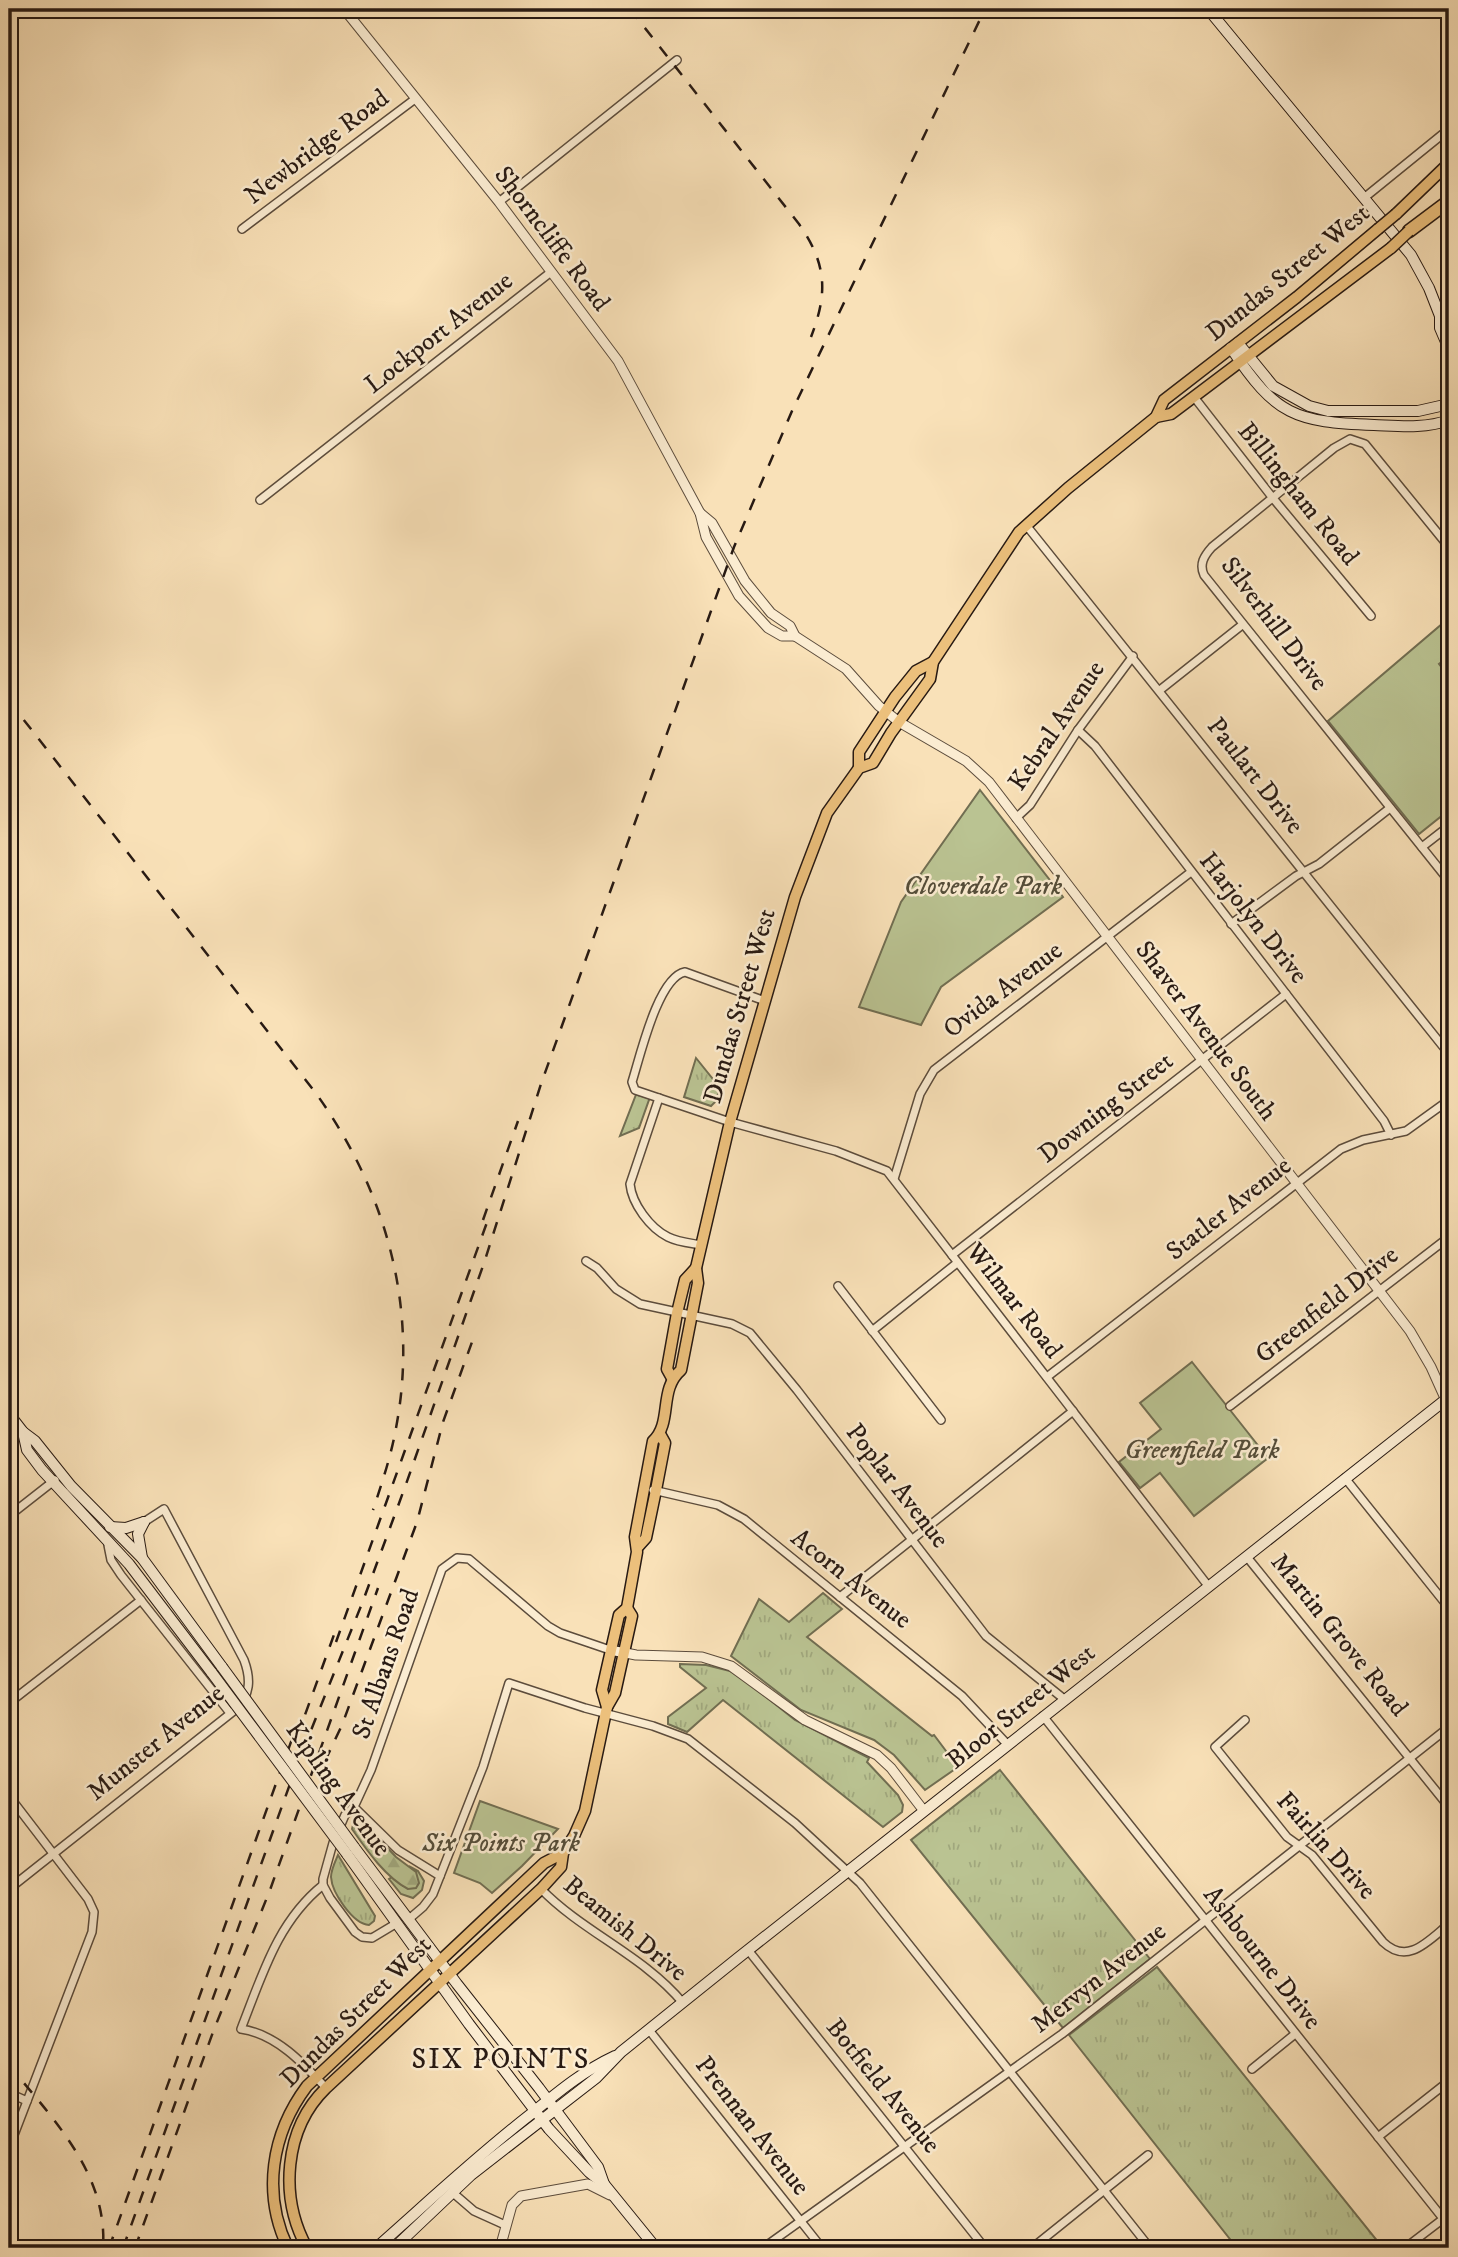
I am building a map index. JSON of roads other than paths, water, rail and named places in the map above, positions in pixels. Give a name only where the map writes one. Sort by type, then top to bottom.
[{"type":"highway","points":[[1409,231],[1449,201]]},
{"type":"main road","points":[[1208,9],[1411,255],[1445,319],[1440,328],[1449,349]]},
{"type":"main road","name":"Dundas Street West","points":[[606,1710],[602,1690],[610,1650],[619,1615],[627,1608],[637,1548],[646,1538],[653,1441],[660,1434],[672,1378],[681,1370],[698,1283],[696,1268],[730,1122],[795,897],[827,813],[859,768],[873,763],[930,679],[933,662],[1007,547],[1026,525],[1156,416],[1164,400],[1378,229],[1449,163]]},
{"type":"main road","name":"Dundas Street West","points":[[1156,416],[1171,414],[1194,397],[1391,248],[1449,195]]},
{"type":"main road","points":[[1234,346],[1269,397],[1298,416],[1313,421],[1343,424],[1415,426],[1449,420]]},
{"type":"main road","points":[[1244,359],[1273,386],[1298,401],[1328,411],[1418,411],[1449,404]]},
{"type":"main road","name":"Dundas Street West","points":[[859,768],[859,752],[885,711],[916,671],[933,662]]},
{"type":"main road","name":"Dundas Street West","points":[[672,1378],[667,1369],[677,1312],[685,1280],[696,1268]]},
{"type":"main road","name":"Bloor Street West","points":[[376,2248],[464,2168],[538,2115],[554,2110],[596,2078],[621,2052],[1042,1716],[1345,1478],[1448,1401]]},
{"type":"main road","name":"Kipling Avenue","points":[[9,1414],[23,1432],[35,1441],[62,1476],[142,1558],[351,1851],[430,1970],[538,2115],[620,2202],[656,2248]]},
{"type":"main road","name":"Kipling Avenue","points":[[23,1432],[27,1450],[52,1483],[137,1575],[351,1851],[409,1919],[598,2168],[604,2184]]},
{"type":"main road","points":[[110,1527],[126,1528],[144,1522]]},
{"type":"main road","points":[[142,1558],[138,1534],[144,1522]]},
{"type":"main road","name":"Dundas Street West","points":[[307,2248],[296,2226],[291,2207],[290,2164],[299,2127],[311,2104],[326,2088],[541,1889],[561,1867],[563,1853],[574,1836],[590,1793],[606,1710],[615,1693],[625,1653],[632,1616],[627,1608]]},
{"type":"main road","name":"Dundas Street West","points":[[288,2248],[274,2206],[273,2173],[281,2133],[291,2109],[316,2078],[430,1970],[544,1863],[563,1853]]},
{"type":"main road","name":"Bloor Street West","points":[[394,2248],[538,2115],[547,2100],[588,2068],[621,2052]]},
{"type":"street","name":"Shorncliffe Road","points":[[344,9],[499,202],[618,361],[700,513],[706,537],[739,596],[768,628],[782,636],[794,636],[846,669],[885,711],[899,722]]},
{"type":"street","points":[[499,202],[677,60]]},
{"type":"street","name":"Newbridge Road","points":[[242,229],[415,99]]},
{"type":"street","points":[[1364,198],[1449,129]]},
{"type":"street","name":"Lockport Avenue","points":[[260,500],[551,271]]},
{"type":"street","name":"Billingham Road","points":[[1194,397],[1272,497],[1371,616]]},
{"type":"street","name":"Silverhill Drive","points":[[1449,547],[1370,450],[1358,440],[1350,439],[1339,444],[1272,497],[1212,547],[1203,560],[1204,576],[1449,881]]},
{"type":"street","name":"Shorncliffe Road","points":[[700,513],[712,523],[745,581],[771,613],[790,626],[794,636]]},
{"type":"street","name":"Paulart Drive","points":[[1026,525],[1449,1054]]},
{"type":"street","points":[[1160,690],[1242,625]]},
{"type":"street","name":"Kebral Avenue","points":[[1016,818],[1030,805],[1078,730],[1133,656]]},
{"type":"street","name":"Shaver Avenue South","points":[[899,722],[966,761],[989,782],[1421,1347],[1448,1401]]},
{"type":"street","name":"Harjolyn Drive","points":[[1078,730],[1095,746],[1384,1121],[1391,1135]]},
{"type":"street","points":[[1231,924],[1318,864],[1390,808]]},
{"type":"street","points":[[1422,847],[1449,826]]},
{"type":"street","name":"Ovida Avenue","points":[[894,1179],[920,1094],[934,1070],[1191,872]]},
{"type":"street","name":"Wilmar Road","points":[[765,1001],[685,972],[674,978],[658,1002],[632,1082],[635,1090],[730,1122],[836,1151],[878,1166],[894,1179],[1209,1587]]},
{"type":"street","name":"Downing Street","points":[[952,1255],[1286,994]]},
{"type":"street","points":[[659,1098],[630,1184],[631,1192],[641,1210],[665,1236],[701,1245]]},
{"type":"street","name":"Statler Avenue","points":[[1047,1377],[1341,1149],[1363,1140],[1411,1128],[1449,1100]]},
{"type":"street","name":"Greenfield Drive","points":[[1230,1406],[1449,1237]]},
{"type":"street","name":"Poplar Avenue","points":[[586,1261],[632,1300],[732,1324],[750,1333],[986,1636],[1064,1699]]},
{"type":"street","points":[[872,1331],[957,1263]]},
{"type":"street","points":[[838,1286],[941,1420]]},
{"type":"street","points":[[840,1597],[1073,1411]]},
{"type":"street","points":[[9,1516],[62,1476]]},
{"type":"street","points":[[1345,1478],[1449,1608]]},
{"type":"street","name":"Acorn Avenue","points":[[650,1490],[728,1508],[962,1696],[1007,1744]]},
{"type":"street","name":"Munster Avenue","points":[[9,1889],[230,1713],[243,1701],[248,1690],[249,1678],[244,1660],[164,1508],[144,1522]]},
{"type":"street","name":"Kipling Avenue","points":[[108,1545],[111,1560],[230,1713]]},
{"type":"street","name":"Martin Grove Road","points":[[1247,1557],[1449,1807]]},
{"type":"street","name":"St Albans Road","points":[[323,1885],[333,1843],[345,1815],[354,1807],[371,1770],[442,1569],[450,1561],[463,1558],[475,1563],[548,1626],[560,1633],[610,1650]]},
{"type":"street","points":[[9,1703],[141,1601]]},
{"type":"street","points":[[610,1650],[702,1657],[731,1665],[804,1720],[877,1755],[891,1768],[924,1811]]},
{"type":"street","points":[[409,1919],[429,1900],[440,1876],[483,1767],[509,1683],[606,1710],[688,1739],[795,1823],[862,1885],[1150,2248]]},
{"type":"street","name":"Ashbourne Drive","points":[[1042,1716],[1449,2226]]},
{"type":"street","name":"Fairlin Drive","points":[[1245,1720],[1215,1747],[1287,1838],[1312,1855],[1390,1949],[1402,1952],[1415,1950],[1449,1924]]},
{"type":"street","name":"Mervyn Avenue","points":[[763,2248],[1062,2034],[1449,1727]]},
{"type":"street","points":[[9,1796],[89,1899],[94,1912],[88,1945],[9,2148]]},
{"type":"street","points":[[354,1807],[398,1850],[440,1876]]},
{"type":"street","points":[[326,2088],[295,2056],[276,2043],[241,2029],[279,1935],[294,1913],[323,1885],[336,1907],[362,1937],[372,1938],[397,1923]]},
{"type":"street","name":"Beamish Drive","points":[[541,1889],[563,1909],[653,1972],[682,2003]]},
{"type":"street","name":"Botfield Avenue","points":[[748,1950],[985,2248]]},
{"type":"street","name":"Prennan Avenue","points":[[649,2030],[822,2248]]},
{"type":"street","points":[[1252,2069],[1295,2034]]},
{"type":"street","points":[[1378,2137],[1449,2081]]},
{"type":"street","points":[[9,2093],[27,2101]]},
{"type":"street","points":[[1032,2248],[1148,2155]]},
{"type":"street","points":[[500,2248],[514,2202],[521,2196],[588,2184],[605,2191],[620,2202]]},
{"type":"street","points":[[452,2192],[474,2211],[505,2225]]},
{"type":"street","points":[[1405,2248],[1443,2219]]},
{"type":"railway","points":[[630,9],[808,239],[820,266],[822,279],[820,306],[811,337]]},
{"type":"railway","points":[[123,2248],[295,1770],[363,1601],[405,1487],[484,1263],[541,1084],[734,547],[792,411],[985,9]]},
{"type":"railway","points":[[9,701],[315,1092],[361,1169],[391,1252],[403,1339],[402,1383],[396,1428],[373,1510]]},
{"type":"railway","points":[[483,1220],[518,1121]]},
{"type":"railway","points":[[336,1642],[490,1214]]},
{"type":"railway","points":[[325,1761],[342,1725],[417,1522],[443,1422],[472,1342]]},
{"type":"railway","points":[[135,2248],[213,2032],[270,1890],[378,1588]]},
{"type":"railway","points":[[297,1737],[335,1632]]},
{"type":"railway","points":[[109,2248],[296,1728]]},
{"type":"railway","points":[[9,2065],[59,2127],[87,2172],[97,2196],[102,2221],[103,2248]]},
{"type":"district","name":"SIX POINTS","points":[[501,2059]]},
{"type":"park label","name":"Cloverdale Park","points":[[983,886]]},
{"type":"park label","name":"Greenfield Park","points":[[1202,1450]]},
{"type":"park label","name":"Six Points Park","points":[[501,1843]]}]
